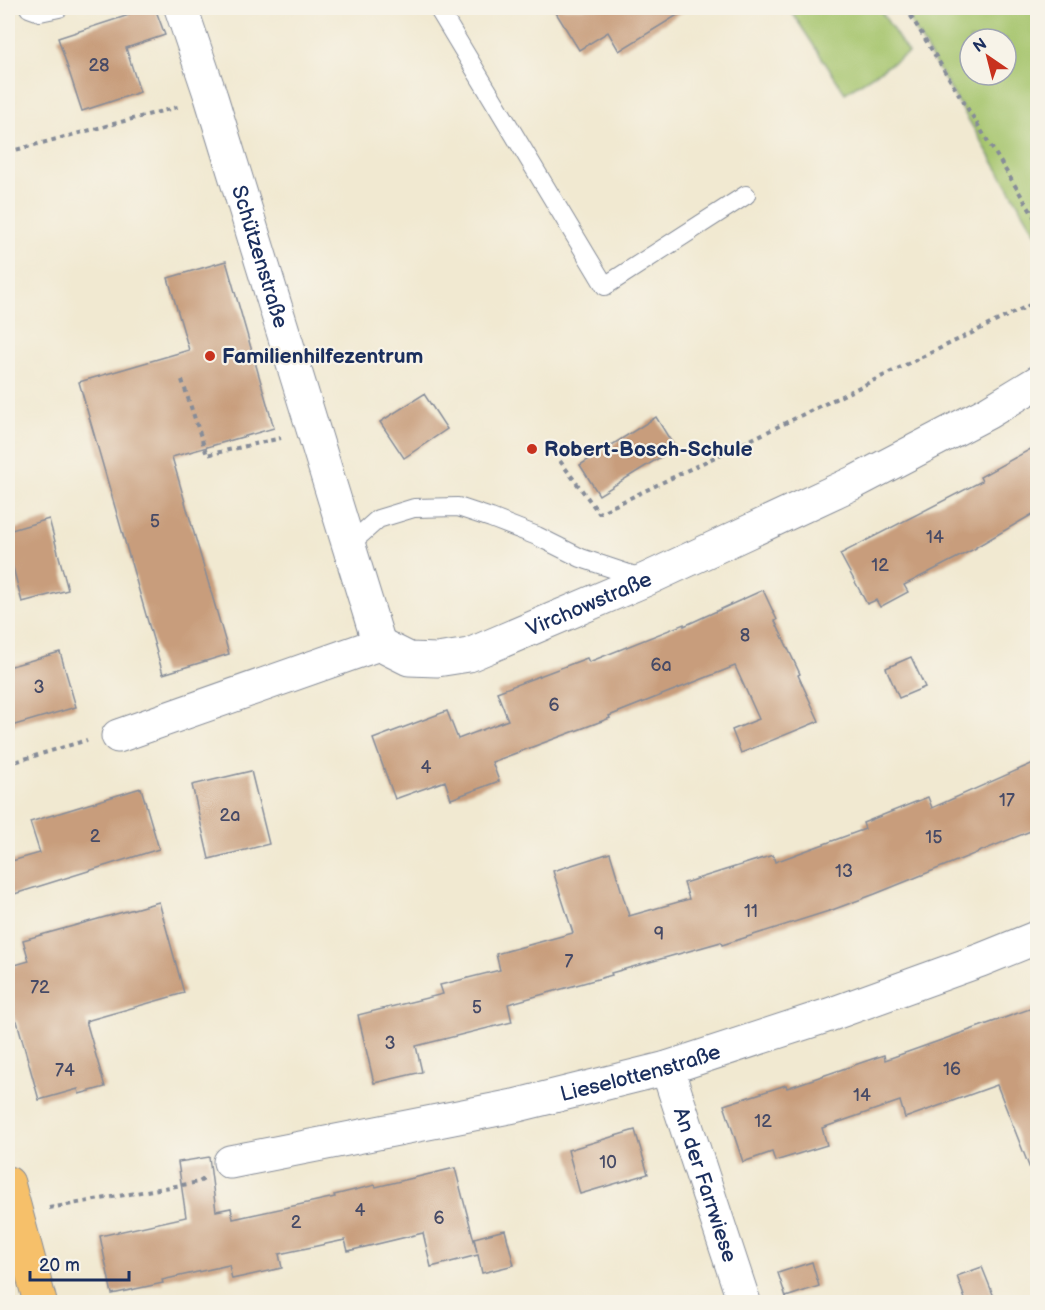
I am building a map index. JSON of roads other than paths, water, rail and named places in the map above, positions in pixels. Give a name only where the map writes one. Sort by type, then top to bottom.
[{"type":"main road","points":[[8,1183],[40,1302]]},
{"type":"street","name":"Schützenstraße","points":[[181,8],[211,97],[379,644]]},
{"type":"street","name":"Virchowstraße","points":[[379,644],[409,659],[437,660],[469,655],[645,580],[855,482],[987,413],[1038,382]]},
{"type":"street","points":[[118,736],[379,644]]},
{"type":"street","name":"Lieselottenstraße","points":[[230,1162],[514,1106],[667,1068],[829,1015],[1038,937]]},
{"type":"street","name":"An der Farrwiese","points":[[667,1068],[744,1302]]},
{"type":"lane","points":[[29,8],[40,12],[59,8]]},
{"type":"lane","points":[[438,8],[605,286],[746,195]]},
{"type":"lane","points":[[349,546],[378,519],[414,508],[458,507],[537,536],[581,558],[645,580]]},
{"type":"place","name":"Familienhilfezentrum","points":[[210,356]]},
{"type":"place","name":"Robert-Bosch-Schule","points":[[532,449]]}]
